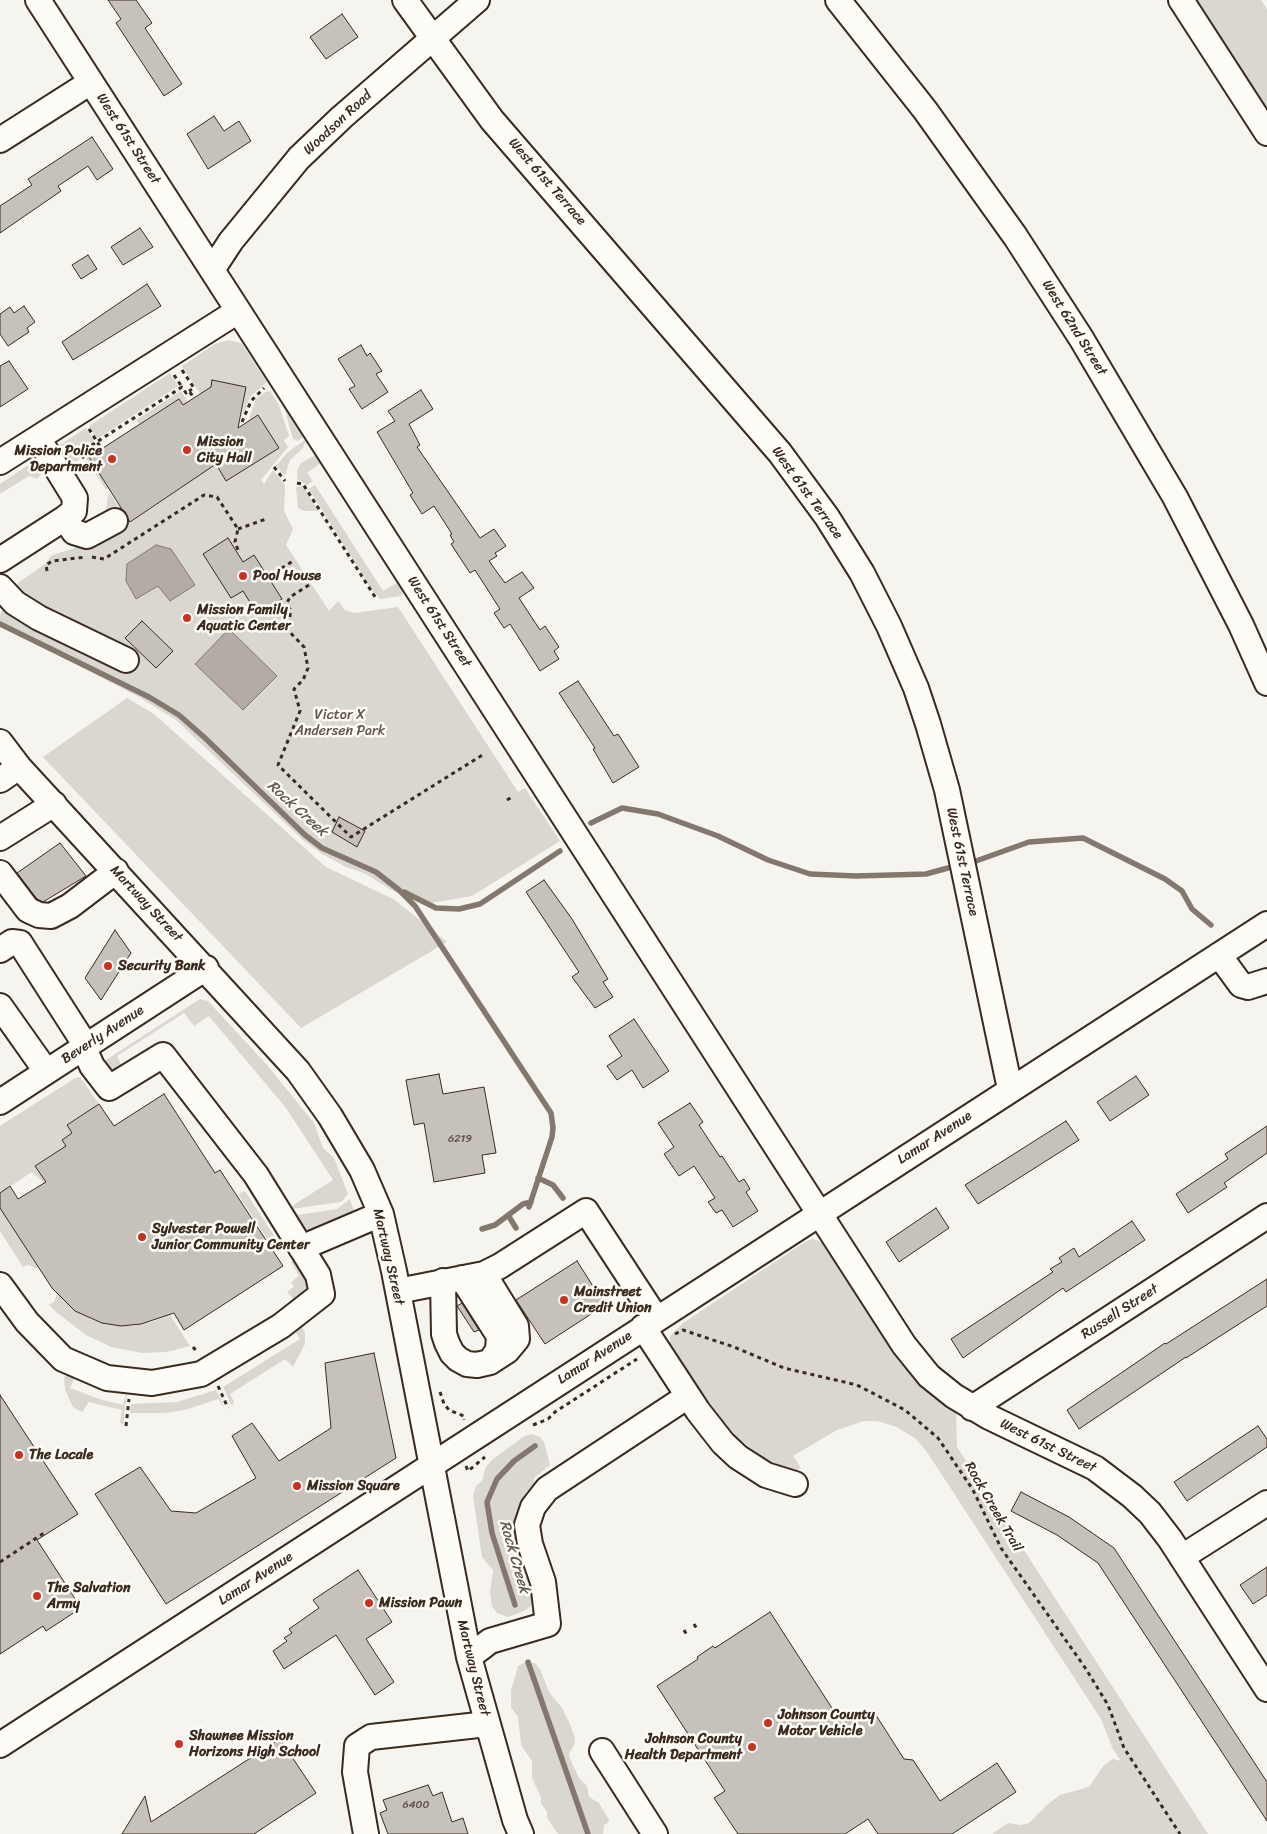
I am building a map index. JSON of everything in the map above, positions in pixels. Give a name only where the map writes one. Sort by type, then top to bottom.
[{"type":"street","name":"West 61st Street","points":[[38,0],[215,267],[238,311],[904,1345],[935,1381],[972,1408],[1054,1447],[1108,1476],[1150,1514],[1182,1558],[1267,1689]]},
{"type":"street","name":"West 61st Terrace","points":[[405,0],[492,120],[780,453],[827,517],[862,573],[889,626],[916,688],[931,733],[947,790],[1010,1089]]},
{"type":"street","name":"Woodson Road","points":[[215,267],[231,241],[300,158],[342,117],[477,0]]},
{"type":"street","name":"West 62nd Street","points":[[838,0],[925,110],[1015,236],[1081,338],[1175,497],[1241,625],[1267,683]]},
{"type":"street","points":[[1181,0],[1267,133]]},
{"type":"street","points":[[0,140],[91,82]]},
{"type":"street","points":[[0,462],[238,311]]},
{"type":"street","points":[[0,560],[74,511],[75,498],[38,438]]},
{"type":"street","points":[[65,518],[74,532],[87,536],[115,521]]},
{"type":"street","points":[[0,587],[15,603],[39,618],[126,660]]},
{"type":"street","name":"Martway Street","points":[[0,742],[10,773],[54,804],[206,968],[298,1071],[330,1116],[362,1170],[381,1214],[398,1291],[469,1657],[514,1820],[521,1834]]},
{"type":"street","points":[[0,838],[54,804]]},
{"type":"street","points":[[0,873],[28,910],[39,915],[51,916],[70,906],[116,872]]},
{"type":"street","name":"Lamar Avenue","points":[[0,1745],[1267,924]]},
{"type":"street","points":[[0,950],[12,942],[20,943],[85,1047],[92,1066],[109,1088],[163,1055],[256,1175],[318,1275],[322,1294],[281,1326],[201,1374],[152,1383],[107,1378],[63,1359],[27,1322],[0,1285]]},
{"type":"street","points":[[1220,955],[1241,985],[1248,987],[1267,981]]},
{"type":"street","name":"Beverly Avenue","points":[[3,1093],[46,1072],[206,968]]},
{"type":"street","points":[[0,1006],[46,1072]]},
{"type":"street","points":[[398,1291],[462,1278],[500,1266],[586,1211],[688,1396],[723,1443],[738,1457],[766,1475],[795,1484]]},
{"type":"street","points":[[301,1248],[381,1214]]},
{"type":"street","name":"Russell Street","points":[[972,1408],[1267,1216]]},
{"type":"street","points":[[462,1278],[516,1326],[516,1339],[493,1359],[467,1364],[458,1360],[447,1343],[444,1334],[462,1278]]},
{"type":"street","points":[[462,1278],[486,1334],[493,1359]]},
{"type":"street","points":[[469,1657],[490,1641],[548,1624],[543,1582],[530,1544],[528,1525],[532,1507],[547,1489],[688,1396]]},
{"type":"street","points":[[1182,1558],[1267,1503]]},
{"type":"street","points":[[366,1834],[355,1772],[357,1746],[371,1737],[487,1724]]},
{"type":"street","points":[[602,1751],[655,1834]]},
{"type":"path","points":[[171,370],[186,393],[194,388],[179,365]]},
{"type":"path","points":[[242,422],[253,398],[271,385]]},
{"type":"path","points":[[80,466],[84,454],[97,442],[182,387]]},
{"type":"path","points":[[189,391],[194,398]]},
{"type":"path","points":[[86,424],[101,448]]},
{"type":"path","points":[[274,467],[285,481]]},
{"type":"path","points":[[297,483],[303,484],[377,600]]},
{"type":"path","points":[[47,571],[46,565],[52,561],[88,557],[104,559],[204,495],[217,497],[238,529],[236,542],[238,550]]},
{"type":"path","points":[[238,529],[266,519]]},
{"type":"path","points":[[268,577],[293,561]]},
{"type":"path","points":[[309,585],[290,597],[287,603],[290,609],[290,618],[285,628],[304,647],[308,668],[303,680],[294,689],[300,711],[278,765],[351,837],[484,754]]},
{"type":"path","points":[[507,800],[512,797]]},
{"type":"path","name":"Rock Creek Trail","points":[[674,1334],[684,1330],[734,1347],[784,1368],[857,1386],[905,1410],[938,1438],[973,1490],[1001,1548],[1108,1704],[1124,1748],[1180,1834]]},
{"type":"path","points":[[527,1428],[548,1419],[555,1412],[635,1360]]},
{"type":"path","points":[[126,1426],[130,1391]]},
{"type":"path","points":[[222,1393],[228,1408]]},
{"type":"path","points":[[466,1467],[468,1471],[487,1456]]},
{"type":"path","points":[[0,1562],[44,1533]]},
{"type":"path","points":[[694,1624],[697,1629]]},
{"type":"path","points":[[684,1630],[687,1635]]},
{"type":"green space","points":[[1187,0],[1261,0],[1267,9],[1267,122]]},
{"type":"green space","points":[[228,340],[241,343],[267,382],[250,397],[242,418],[246,387],[212,380],[210,394],[203,398],[182,366],[215,344]]},
{"type":"green space","points":[[170,373],[178,386],[97,439],[89,426]]},
{"type":"green space","points":[[181,391],[190,405],[185,408],[179,399],[139,424],[136,420]]},
{"type":"green space","name":"Victor X Andersen Park","points":[[270,391],[279,405],[289,436],[284,440],[288,447],[261,480],[264,484],[273,470],[285,485],[284,511],[293,529],[286,545],[329,611],[338,601],[345,610],[354,613],[398,607],[518,792],[525,788],[560,841],[472,896],[425,904],[393,891],[366,874],[346,867],[322,854],[303,840],[176,720],[139,697],[0,625],[0,614],[19,582],[45,564],[52,555],[93,543],[129,519],[131,522],[216,464],[227,481],[279,448],[258,415],[248,422],[256,399],[265,392]]},
{"type":"green space","points":[[281,396],[305,436],[298,441],[293,439]]},
{"type":"green space","points":[[86,428],[94,441],[85,449],[73,469],[58,446]]},
{"type":"green space","points":[[306,439],[303,448],[290,460],[285,476],[276,466],[287,453]]},
{"type":"green space","points":[[93,448],[96,452],[89,457],[109,488],[106,490],[86,458]]},
{"type":"green space","points":[[314,456],[319,457],[322,462],[307,473],[313,481],[307,485],[297,479],[297,470],[301,463]]},
{"type":"green space","points":[[37,459],[44,471],[37,479],[29,476],[0,494],[0,484]]},
{"type":"green space","points":[[315,485],[383,591],[400,581],[404,589],[401,596],[380,599],[372,590],[309,489]]},
{"type":"green space","points":[[303,486],[318,511],[304,511],[298,508],[296,487]]},
{"type":"green space","points":[[110,493],[120,509],[100,522],[106,510]]},
{"type":"green space","points":[[127,698],[154,714],[326,867],[395,900],[447,942],[301,1028],[43,757]]},
{"type":"green space","points":[[200,999],[208,1001],[267,1065],[314,1123],[323,1148],[334,1158],[348,1194],[341,1202],[291,1209],[295,1204],[333,1180],[286,1108],[209,1016],[194,1026],[184,1013],[117,1056],[123,1068],[114,1072],[111,1072],[103,1062]]},
{"type":"green space","points":[[80,1077],[99,1104],[67,1125],[72,1133],[62,1140],[66,1146],[35,1166],[46,1182],[44,1183],[32,1172],[0,1193],[0,1126],[75,1078]]},
{"type":"green space","points":[[245,1191],[280,1245],[280,1248],[277,1250],[274,1249],[239,1196],[240,1193]]},
{"type":"green space","points":[[350,1199],[354,1211],[352,1214],[308,1232],[292,1216],[337,1209]]},
{"type":"green space","points":[[0,1208],[39,1268],[29,1265],[23,1267],[0,1231]]},
{"type":"green space","points":[[813,1239],[824,1243],[829,1248],[913,1375],[929,1392],[956,1414],[957,1447],[1208,1834],[992,1834],[1008,1823],[1021,1825],[1029,1823],[1060,1795],[1089,1787],[1104,1765],[1113,1759],[1121,1761],[1113,1749],[1101,1719],[927,1452],[916,1439],[897,1427],[877,1421],[864,1421],[837,1430],[793,1456],[801,1468],[796,1471],[789,1471],[763,1457],[731,1433],[670,1345],[670,1336],[683,1323],[805,1242]]},
{"type":"green space","points":[[297,1257],[309,1276],[311,1290],[297,1303],[287,1292],[294,1287],[291,1282],[299,1276],[291,1262]]},
{"type":"green space","points":[[57,1294],[75,1311],[102,1323],[132,1326],[170,1315],[190,1346],[166,1352],[142,1353],[111,1347],[86,1335],[56,1312],[49,1305],[54,1302]]},
{"type":"green space","points":[[301,1325],[305,1332],[305,1344],[293,1367],[285,1359],[230,1394],[234,1402],[232,1406],[223,1387],[300,1339],[294,1329]]},
{"type":"green space","points":[[69,1373],[75,1377],[70,1388],[99,1399],[123,1405],[127,1390],[123,1426],[120,1422],[122,1410],[89,1402],[82,1412],[73,1407],[65,1390],[64,1377]]},
{"type":"green space","points":[[216,1390],[225,1409],[218,1399],[188,1409],[166,1413],[130,1413],[131,1404],[177,1402]]},
{"type":"green space","points":[[531,1434],[540,1437],[544,1442],[550,1465],[534,1478],[534,1485],[525,1493],[515,1525],[515,1535],[530,1577],[533,1599],[530,1607],[508,1617],[497,1613],[492,1606],[490,1592],[493,1570],[482,1557],[473,1496],[476,1486],[482,1481],[486,1467],[492,1460],[523,1437]]},
{"type":"green space","points":[[524,1663],[535,1663],[540,1669],[549,1692],[562,1708],[570,1724],[575,1738],[574,1745],[569,1754],[570,1759],[579,1778],[587,1786],[589,1797],[599,1803],[609,1820],[604,1825],[603,1834],[558,1834],[547,1818],[547,1812],[541,1803],[541,1797],[532,1778],[532,1761],[521,1745],[518,1717],[511,1707],[511,1690],[518,1666]]},
{"type":"shaded area","points":[[156,545],[171,549],[195,585],[170,601],[158,586],[136,599],[126,581],[127,564]]},
{"type":"shaded area","points":[[229,629],[277,676],[243,710],[195,664]]},
{"type":"building","points":[[108,0],[136,0],[152,23],[145,28],[182,84],[164,96],[116,23],[121,19]]},
{"type":"building","points":[[342,14],[358,37],[326,59],[310,37]]},
{"type":"building","points":[[214,116],[224,131],[239,121],[251,141],[208,169],[187,134]]},
{"type":"building","points":[[92,137],[113,169],[97,180],[88,166],[58,186],[61,191],[0,233],[0,206],[32,185],[28,179]]},
{"type":"building","points":[[140,228],[153,247],[123,265],[111,247]]},
{"type":"building","points":[[88,255],[97,269],[81,279],[72,265]]},
{"type":"building","points":[[147,284],[161,306],[73,360],[62,342]]},
{"type":"building","points":[[24,306],[35,322],[27,328],[29,332],[8,346],[0,334],[0,314],[10,307],[14,313]]},
{"type":"building","points":[[361,345],[367,356],[370,353],[382,371],[376,374],[388,392],[362,409],[349,389],[355,386],[338,359]]},
{"type":"building","points":[[9,361],[28,389],[0,407],[0,366]]},
{"type":"building","name":"Mission City Hall","points":[[212,380],[246,387],[238,428],[258,415],[279,448],[226,481],[216,464],[130,522],[89,457],[179,399],[183,405],[211,387]]},
{"type":"building","points":[[421,390],[433,409],[409,424],[420,445],[417,447],[480,538],[494,529],[506,546],[495,553],[497,556],[489,561],[505,583],[522,572],[534,588],[519,598],[540,630],[545,626],[559,647],[554,651],[559,659],[540,671],[510,624],[504,628],[494,613],[500,609],[475,570],[470,573],[451,544],[454,542],[450,535],[452,534],[434,506],[422,514],[410,495],[413,493],[377,432],[395,421],[388,411]]},
{"type":"building","name":"Pool House","points":[[228,538],[243,562],[254,555],[282,599],[258,615],[243,591],[231,598],[203,554]]},
{"type":"building","points":[[142,621],[173,651],[156,668],[125,638]]},
{"type":"building","points":[[578,681],[614,736],[618,734],[639,767],[613,783],[593,749],[595,748],[559,693]]},
{"type":"building","points":[[339,817],[365,831],[357,847],[332,832]]},
{"type":"building","points":[[60,843],[86,876],[43,902],[37,899],[17,873]]},
{"type":"building","points":[[544,880],[572,919],[608,979],[603,982],[613,997],[595,1008],[572,977],[579,972],[526,892]]},
{"type":"building","name":"Security Bank","points":[[115,930],[131,953],[101,1000],[85,978]]},
{"type":"building","points":[[634,1019],[669,1071],[643,1088],[632,1070],[617,1080],[607,1066],[622,1056],[609,1036]]},
{"type":"building","points":[[439,1074],[443,1094],[484,1087],[496,1153],[482,1155],[485,1173],[434,1182],[424,1123],[414,1125],[406,1080]]},
{"type":"building","points":[[1136,1076],[1149,1095],[1110,1121],[1097,1102]]},
{"type":"building","name":"Sylvester Powell Junior Community Center","points":[[164,1094],[215,1173],[220,1170],[283,1266],[184,1330],[174,1313],[141,1324],[121,1326],[102,1323],[75,1311],[52,1288],[0,1208],[0,1193],[10,1186],[18,1199],[46,1182],[35,1166],[66,1146],[62,1140],[72,1133],[67,1125],[99,1104],[114,1126]]},
{"type":"building","points":[[690,1103],[703,1122],[699,1125],[720,1157],[722,1156],[739,1182],[744,1179],[750,1189],[746,1192],[758,1211],[733,1227],[722,1210],[716,1213],[708,1202],[715,1198],[694,1166],[679,1176],[664,1154],[674,1147],[658,1123]]},
{"type":"building","points":[[1066,1121],[1079,1140],[978,1204],[965,1185]]},
{"type":"building","points":[[1267,1126],[1267,1153],[1224,1183],[1227,1187],[1188,1213],[1176,1194],[1228,1159],[1225,1154]]},
{"type":"building","points":[[936,1208],[949,1228],[899,1262],[886,1242]]},
{"type":"building","points":[[1132,1221],[1145,1240],[1066,1292],[1063,1288],[963,1358],[951,1339],[1053,1272],[1050,1269],[1062,1262],[1059,1258],[1074,1248],[1079,1257]]},
{"type":"building","name":"Mainstreet Credit Union","points":[[577,1261],[605,1305],[545,1344],[516,1300]]},
{"type":"building","points":[[1267,1279],[1267,1306],[1186,1357],[1079,1429],[1067,1410],[1165,1343]]},
{"type":"building","points":[[462,1303],[479,1330],[474,1332],[457,1306]]},
{"type":"building","name":"Mission Square","points":[[374,1353],[396,1458],[166,1604],[95,1494],[140,1467],[171,1511],[196,1513],[256,1478],[232,1436],[252,1423],[279,1461],[331,1428],[325,1363]]},
{"type":"building","points":[[0,1395],[78,1514],[37,1540],[81,1608],[46,1631],[43,1626],[0,1654]]},
{"type":"building","points":[[1258,1426],[1267,1439],[1267,1447],[1187,1501],[1174,1482]]},
{"type":"building","points":[[1021,1492],[1069,1517],[1114,1548],[1267,1782],[1267,1821],[1098,1563],[1057,1535],[1011,1511]]},
{"type":"building","points":[[1267,1567],[1267,1595],[1253,1604],[1240,1585]]},
{"type":"building","points":[[358,1570],[392,1622],[366,1639],[394,1682],[375,1695],[336,1635],[284,1669],[273,1651],[287,1641],[284,1638],[292,1633],[289,1629],[319,1608],[313,1600]]},
{"type":"building","name":"Johnson County Motor Vehicle","points":[[770,1612],[839,1719],[857,1723],[874,1712],[904,1759],[913,1760],[940,1801],[997,1763],[1016,1792],[952,1834],[878,1834],[868,1819],[845,1834],[738,1834],[714,1798],[725,1791],[657,1686],[698,1659],[697,1657],[713,1646],[715,1648]]},
{"type":"building","points":[[280,1739],[316,1793],[254,1834],[122,1834],[145,1796],[151,1822]]},
{"type":"building","points":[[428,1785],[433,1796],[442,1792],[452,1822],[463,1818],[468,1834],[388,1834],[380,1813],[387,1810],[383,1800]]},
{"type":"waterway","name":"Rock Creek","points":[[0,624],[149,697],[179,715],[305,835],[322,848],[376,872],[399,890],[415,906],[551,1113],[552,1137],[529,1207]]},
{"type":"waterway","points":[[591,823],[622,808],[658,814],[718,836],[768,860],[810,874],[856,876],[926,874],[948,868]]},
{"type":"waterway","points":[[976,861],[1029,842],[1083,838],[1165,879],[1182,891],[1192,909],[1211,925]]},
{"type":"waterway","points":[[404,892],[436,908],[459,909],[480,904],[560,851]]},
{"type":"waterway","points":[[538,1178],[553,1185],[563,1198]]},
{"type":"waterway","points":[[482,1229],[495,1225],[523,1204],[531,1202]]},
{"type":"waterway","points":[[508,1215],[516,1228]]},
{"type":"waterway","name":"Rock Creek","points":[[515,1605],[492,1533],[487,1502],[497,1479],[514,1461],[535,1446]]},
{"type":"waterway","name":"Rock Creek","points":[[528,1662],[588,1834]]},
{"type":"place","name":"Mission City Hall","points":[[187,450]]},
{"type":"place","name":"Mission Police Department","points":[[112,459]]},
{"type":"place","name":"Pool House","points":[[243,576]]},
{"type":"place","name":"Mission Family Aquatic Center","points":[[187,618]]},
{"type":"place","name":"Security Bank","points":[[108,966]]},
{"type":"place","name":"Sylvester Powell Junior Community Center","points":[[142,1237]]},
{"type":"place","name":"Mainstreet Credit Union","points":[[564,1300]]},
{"type":"place","name":"The Locale","points":[[19,1455]]},
{"type":"place","name":"Mission Square","points":[[297,1486]]},
{"type":"place","name":"The Salvation Army","points":[[37,1596]]},
{"type":"place","name":"Mission Pawn","points":[[369,1603]]},
{"type":"place","name":"Johnson County Motor Vehicle","points":[[768,1723]]},
{"type":"place","name":"Shawnee Mission Horizons High School","points":[[179,1744]]},
{"type":"place","name":"Johnson County Health Department","points":[[752,1747]]}]
